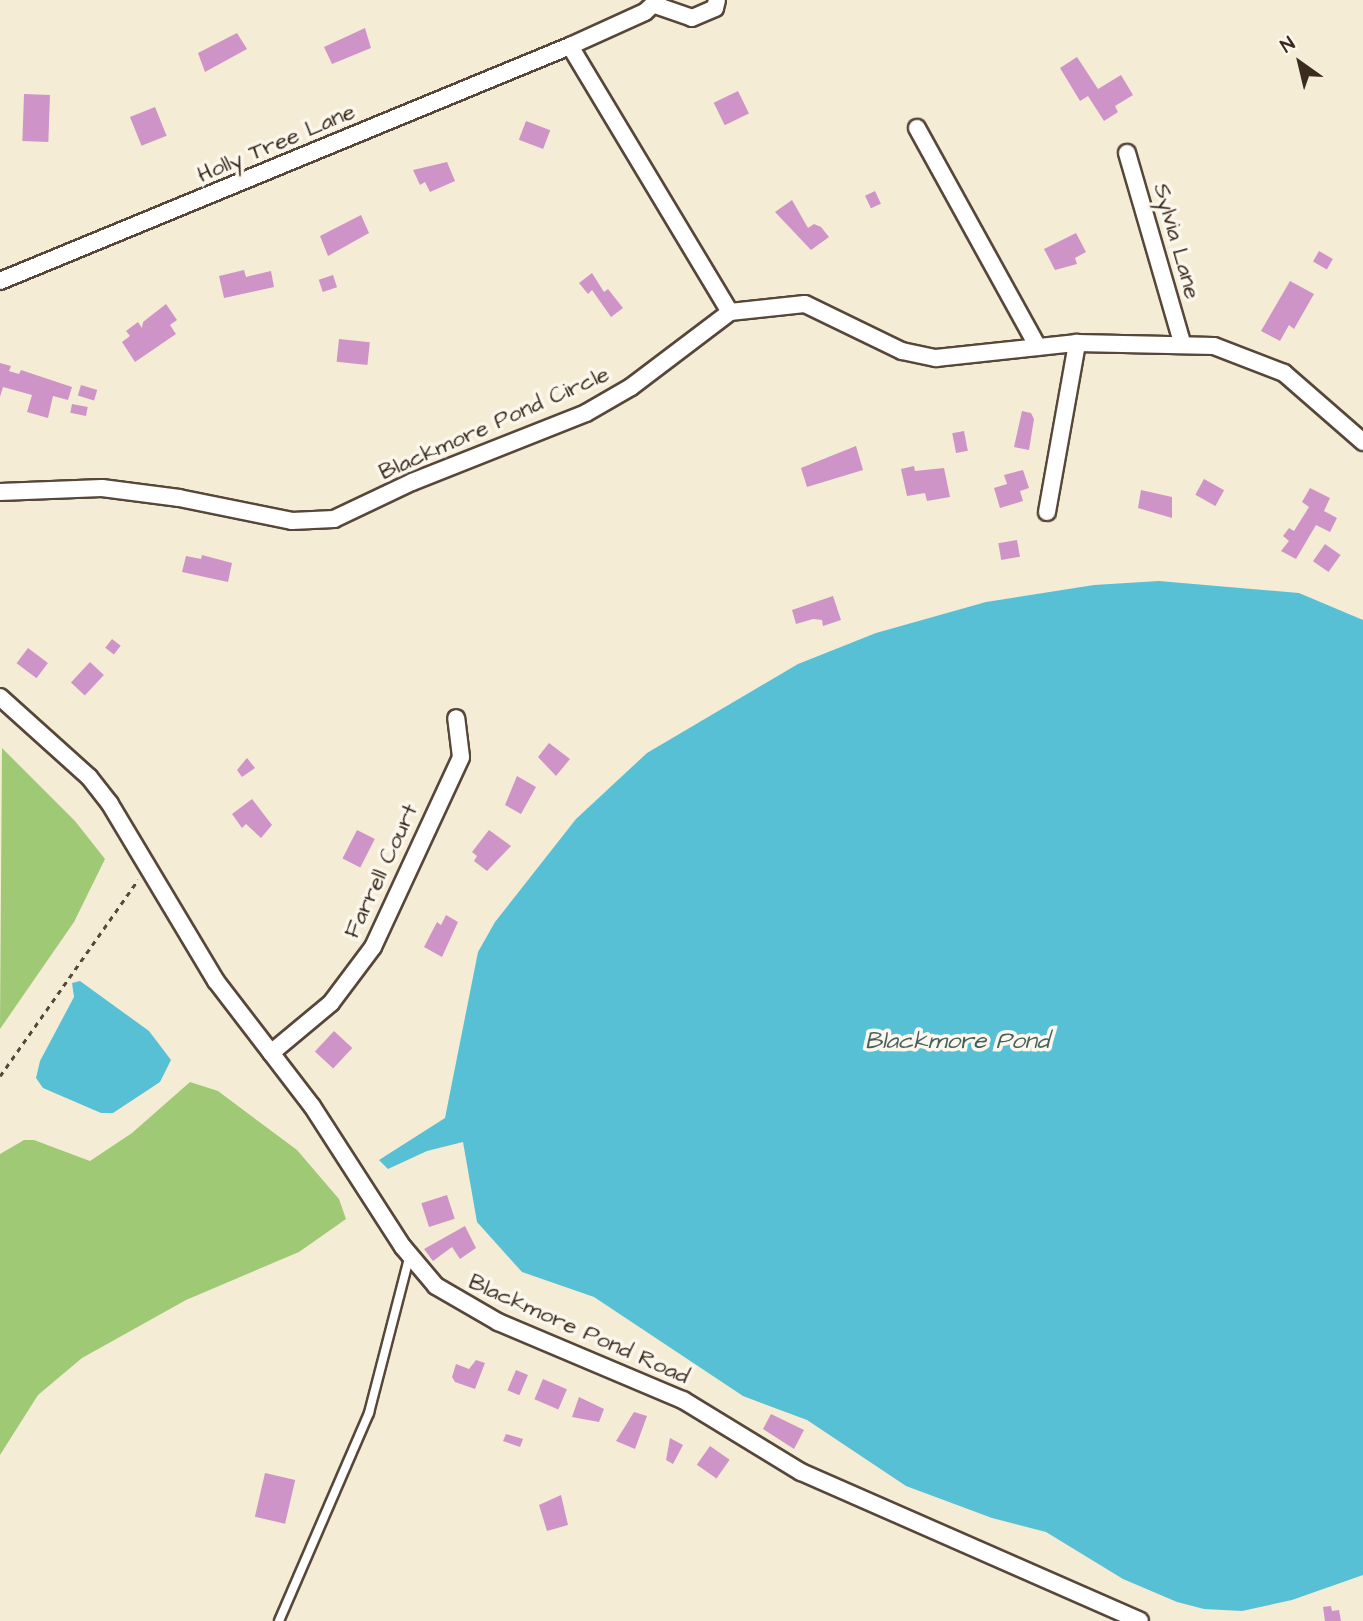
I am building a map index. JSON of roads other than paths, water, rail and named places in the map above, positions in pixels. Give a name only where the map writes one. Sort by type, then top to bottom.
[{"type":"street","name":"Holly Tree Lane","points":[[0,281],[570,46],[657,2],[692,18],[715,8],[717,0]]},
{"type":"street","points":[[570,46],[730,312],[805,303],[902,351],[936,358],[1077,343],[1182,342],[1214,346],[1284,373],[1363,442]]},
{"type":"street","points":[[917,128],[1038,347]]},
{"type":"street","name":"Sylvia Lane","points":[[1127,153],[1182,342]]},
{"type":"street","name":"Blackmore Pond Circle","points":[[0,492],[102,488],[180,498],[292,521],[334,519],[412,482],[586,413],[631,387],[730,312]]},
{"type":"street","points":[[1047,512],[1077,343]]},
{"type":"street","name":"Blackmore Pond Road","points":[[0,697],[89,778],[135,840],[191,944],[312,1106],[410,1255],[436,1286],[498,1322],[683,1400],[802,1472],[1140,1621]]},
{"type":"street","name":"Farrell Court","points":[[271,1053],[331,1003],[373,947],[461,757],[456,718]]},
{"type":"lane","points":[[279,1621],[369,1413],[410,1255]]},
{"type":"water","name":"Blackmore Pond","points":[[1159,581],[1299,593],[1363,620],[1363,1575],[1292,1600],[1242,1611],[1204,1609],[1177,1602],[1123,1579],[1046,1532],[992,1518],[906,1486],[807,1420],[743,1396],[594,1297],[522,1272],[477,1222],[463,1142],[427,1151],[388,1169],[379,1160],[445,1118],[478,952],[495,922],[576,819],[647,753],[798,664],[876,633],[986,602],[1094,585]]},
{"type":"water","points":[[80,981],[149,1031],[171,1060],[160,1082],[113,1113],[101,1113],[43,1088],[36,1078],[40,1061],[74,997],[72,983]]}]
